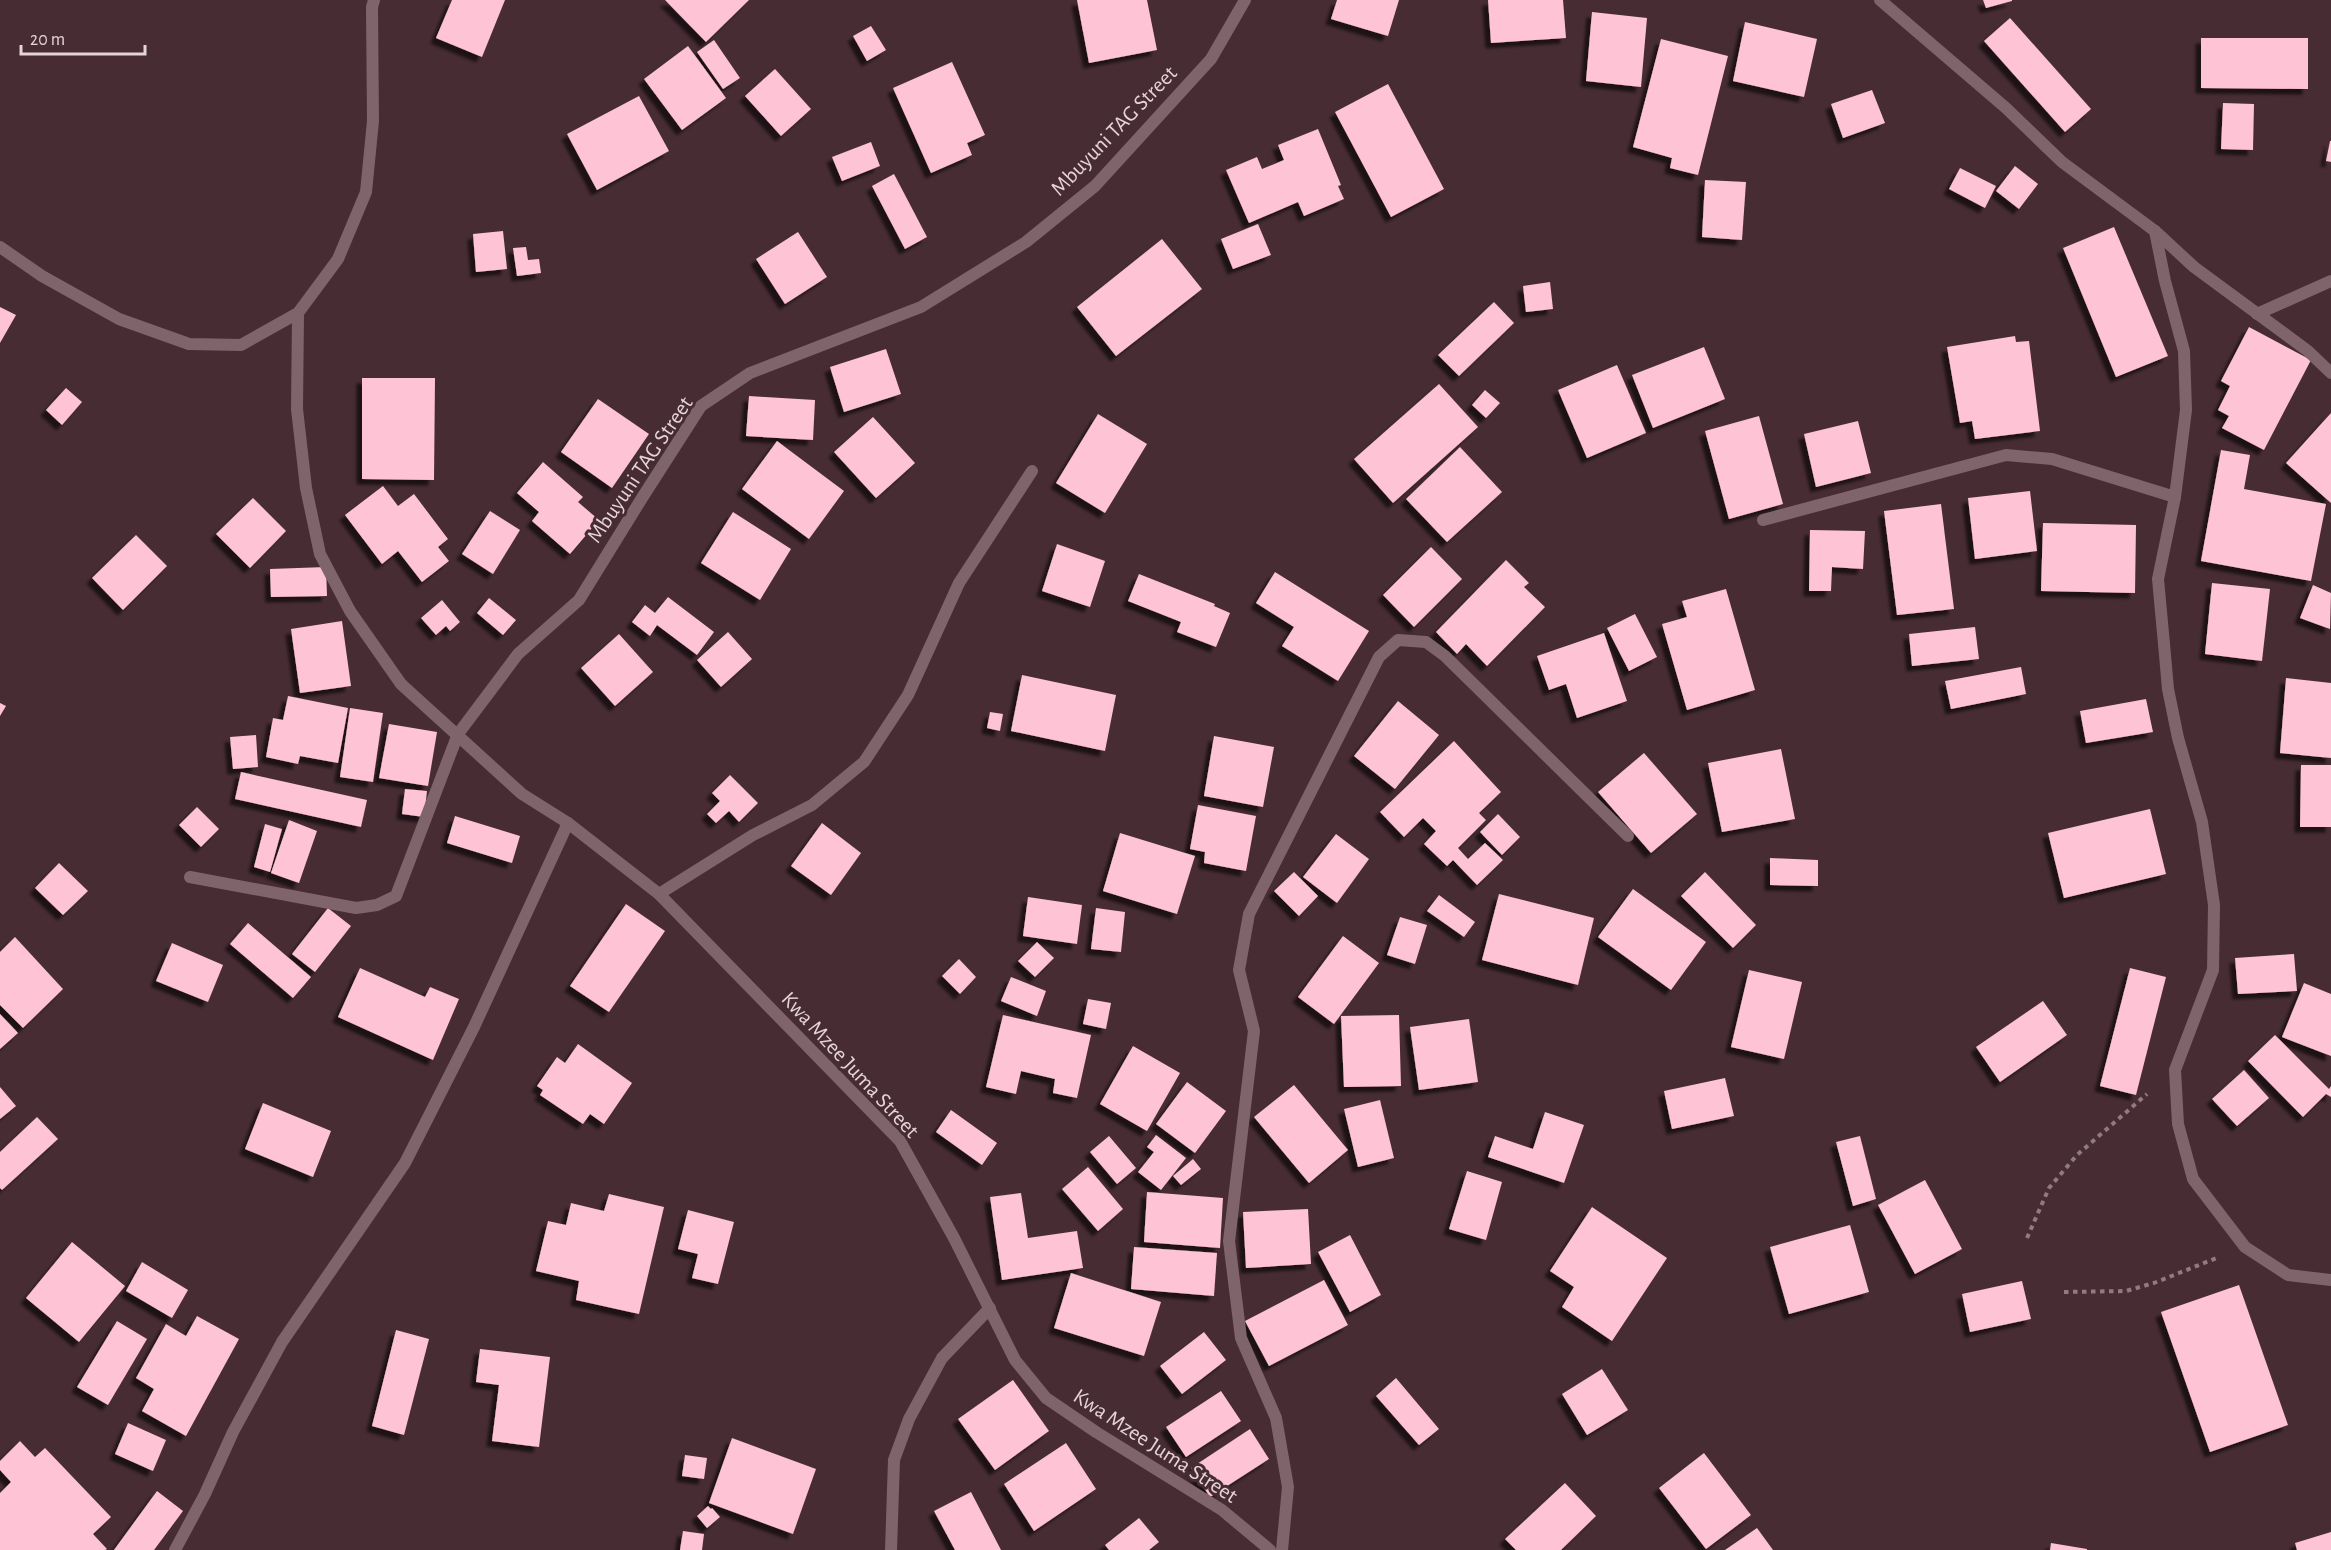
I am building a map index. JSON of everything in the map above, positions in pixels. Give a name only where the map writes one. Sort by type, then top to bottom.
[{"type":"street","points":[[0,247],[42,276],[118,319],[189,344],[241,345],[298,313],[338,259],[366,192],[373,121],[371,64],[374,0]]},
{"type":"street","name":"Mbuyuni TAG Street","points":[[190,877],[356,908],[377,905],[396,896],[458,734],[518,654],[579,600],[702,406],[750,373],[921,307],[1026,242],[1095,186],[1211,59],[1245,0]]},
{"type":"street","points":[[1880,0],[2006,108],[2062,162],[2155,231],[2194,267],[2308,351],[2331,373]]},
{"type":"street","points":[[2155,231],[2165,281],[2184,351],[2186,410],[2175,497],[2158,579],[2169,689],[2178,738],[2202,822],[2214,905],[2213,970],[2175,1070],[2178,1124],[2193,1179],[2245,1247],[2288,1275],[2331,1280]]},
{"type":"street","points":[[2258,314],[2331,281]]},
{"type":"street","name":"Kwa Mzee Juma Street","points":[[298,313],[297,409],[306,488],[320,554],[350,611],[401,684],[522,794],[568,823],[659,894],[900,1141],[990,1308],[1015,1360],[1046,1398],[1096,1432],[1222,1510],[1270,1550]]},
{"type":"street","points":[[1763,520],[2006,455],[2052,459],[2175,497]]},
{"type":"street","points":[[659,894],[753,835],[812,805],[864,762],[908,695],[959,583],[1032,471]]},
{"type":"street","points":[[1282,1550],[1288,1487],[1282,1452],[1276,1418],[1241,1338],[1229,1241],[1254,1031],[1239,970],[1249,914],[1379,657],[1398,640],[1426,642],[1444,656],[1629,836]]},
{"type":"street","points":[[175,1550],[196,1512],[233,1432],[282,1342],[405,1163],[474,1027],[568,823]]},
{"type":"street","points":[[891,1550],[894,1460],[909,1419],[942,1358],[990,1308]]},
{"type":"path","points":[[2027,1238],[2049,1188],[2077,1155],[2175,1070]]},
{"type":"path","points":[[2064,1292],[2126,1291],[2154,1283],[2245,1247]]},
{"type":"building","points":[[452,0],[505,0],[482,57],[436,38]]},
{"type":"building","points":[[665,0],[749,0],[706,42]]},
{"type":"building","points":[[1077,0],[1147,0],[1157,50],[1089,63]]},
{"type":"building","points":[[1337,0],[1399,0],[1388,36],[1331,19]]},
{"type":"building","points":[[1488,0],[1563,0],[1566,38],[1491,43]]},
{"type":"building","points":[[1983,0],[2012,0],[2012,1],[1986,8]]},
{"type":"building","points":[[1592,12],[1647,18],[1641,87],[1586,81]]},
{"type":"building","points":[[2010,18],[2091,109],[2065,132],[1984,41]]},
{"type":"building","points":[[1745,22],[1817,39],[1804,97],[1733,81]]},
{"type":"building","points":[[871,26],[886,50],[867,61],[853,36]]},
{"type":"building","points":[[2201,38],[2308,38],[2308,89],[2201,88]]},
{"type":"building","points":[[1661,39],[1728,56],[1698,175],[1670,168],[1672,158],[1633,147]]},
{"type":"building","points":[[714,40],[740,78],[723,89],[697,52]]},
{"type":"building","points":[[688,46],[726,98],[682,130],[644,79]]},
{"type":"building","points":[[952,62],[985,135],[967,143],[972,155],[931,173],[893,88]]},
{"type":"building","points":[[775,69],[811,109],[781,136],[745,96]]},
{"type":"building","points":[[1388,84],[1444,189],[1391,217],[1335,112]]},
{"type":"building","points":[[1872,90],[1885,123],[1843,138],[1831,104]]},
{"type":"building","points":[[639,96],[669,151],[597,190],[567,134]]},
{"type":"building","points":[[2223,103],[2254,104],[2253,150],[2221,149]]},
{"type":"building","points":[[1318,129],[1341,185],[1338,186],[1344,199],[1304,216],[1298,202],[1249,223],[1226,170],[1257,157],[1262,169],[1284,160],[1278,145]]},
{"type":"building","points":[[2331,141],[2331,162],[2326,161]]},
{"type":"building","points":[[871,142],[880,166],[842,181],[832,157]]},
{"type":"building","points":[[2015,166],[2038,184],[2019,209],[1996,191]]},
{"type":"building","points":[[1960,168],[1996,186],[1985,208],[1949,189]]},
{"type":"building","points":[[894,174],[927,237],[905,249],[872,186]]},
{"type":"building","points":[[1705,180],[1746,182],[1742,240],[1702,237]]},
{"type":"building","points":[[1258,224],[1271,255],[1233,269],[1221,239]]},
{"type":"building","points":[[2114,227],[2168,356],[2116,377],[2063,248]]},
{"type":"building","points":[[503,231],[507,269],[476,272],[473,234]]},
{"type":"building","points":[[798,232],[827,277],[785,304],[756,259]]},
{"type":"building","points":[[1162,239],[1202,289],[1116,356],[1077,307]]},
{"type":"building","points":[[526,247],[528,260],[539,259],[541,273],[517,276],[513,248]]},
{"type":"building","points":[[1550,282],[1553,309],[1526,312],[1523,286]]},
{"type":"building","points":[[1494,302],[1514,323],[1459,376],[1438,355]]},
{"type":"building","points":[[0,307],[16,315],[0,343]]},
{"type":"building","points":[[2249,327],[2311,360],[2264,450],[2222,428],[2229,416],[2218,410],[2230,386],[2221,381]]},
{"type":"building","points":[[2015,336],[2016,342],[2029,341],[2040,431],[1975,439],[1972,421],[1960,423],[1947,347]]},
{"type":"building","points":[[1704,347],[1725,399],[1653,428],[1632,375]]},
{"type":"building","points":[[886,349],[901,394],[844,412],[830,367]]},
{"type":"building","points":[[1617,365],[1646,433],[1587,458],[1558,390]]},
{"type":"building","points":[[362,378],[435,378],[434,480],[362,479]]},
{"type":"building","points":[[1439,384],[1478,427],[1393,503],[1354,459]]},
{"type":"building","points":[[66,388],[82,402],[62,425],[46,410]]},
{"type":"building","points":[[1485,390],[1500,403],[1486,418],[1472,405]]},
{"type":"building","points":[[749,396],[815,400],[813,440],[746,436]]},
{"type":"building","points":[[598,399],[649,434],[612,488],[561,452]]},
{"type":"building","points":[[2331,413],[2331,503],[2286,463]]},
{"type":"building","points":[[1098,414],[1147,444],[1105,513],[1056,483]]},
{"type":"building","points":[[1759,416],[1783,504],[1729,519],[1705,431]]},
{"type":"building","points":[[873,417],[915,463],[876,498],[834,452]]},
{"type":"building","points":[[1858,421],[1871,473],[1816,487],[1804,434]]},
{"type":"building","points":[[777,441],[844,491],[809,539],[742,489]]},
{"type":"building","points":[[1460,447],[1502,492],[1447,542],[1406,499]]},
{"type":"building","points":[[2221,450],[2250,455],[2244,489],[2326,504],[2311,581],[2201,561]]},
{"type":"building","points":[[543,462],[583,497],[578,502],[599,520],[570,554],[532,521],[539,512],[517,493]]},
{"type":"building","points":[[383,486],[398,506],[414,494],[448,539],[438,547],[449,561],[422,582],[398,551],[382,564],[345,515]]},
{"type":"building","points":[[2030,491],[2037,551],[1975,559],[1968,498]]},
{"type":"building","points":[[253,498],[286,531],[250,568],[216,534]]},
{"type":"building","points":[[1941,504],[1954,609],[1897,615],[1884,511]]},
{"type":"building","points":[[490,511],[520,530],[493,574],[462,554]]},
{"type":"building","points":[[733,512],[791,549],[760,600],[701,563]]},
{"type":"building","points":[[2043,523],[2136,525],[2135,593],[2041,591]]},
{"type":"building","points":[[1810,530],[1865,531],[1863,569],[1832,567],[1831,591],[1809,591]]},
{"type":"building","points":[[136,535],[167,566],[123,610],[92,578]]},
{"type":"building","points":[[1057,544],[1105,561],[1090,607],[1042,591]]},
{"type":"building","points":[[1431,547],[1462,579],[1414,627],[1383,595]]},
{"type":"building","points":[[1506,560],[1529,583],[1524,587],[1545,607],[1487,666],[1466,644],[1457,654],[1436,632]]},
{"type":"building","points":[[326,567],[327,596],[271,597],[270,569]]},
{"type":"building","points":[[1275,572],[1369,631],[1338,681],[1282,646],[1294,627],[1256,603]]},
{"type":"building","points":[[1139,574],[1215,604],[1214,606],[1230,613],[1216,647],[1177,632],[1181,622],[1128,601]]},
{"type":"building","points":[[2212,583],[2270,589],[2262,661],[2205,654]]},
{"type":"building","points":[[2313,585],[2331,593],[2330,629],[2300,618]]},
{"type":"building","points":[[1726,589],[1755,690],[1687,710],[1662,624],[1687,617],[1682,601]]},
{"type":"building","points":[[668,597],[714,632],[697,655],[657,625],[650,636],[632,622],[645,605],[655,613]]},
{"type":"building","points":[[489,598],[516,620],[503,635],[477,613]]},
{"type":"building","points":[[442,600],[460,622],[450,631],[446,626],[436,635],[421,618]]},
{"type":"building","points":[[1635,614],[1657,657],[1629,671],[1607,628]]},
{"type":"building","points":[[342,621],[351,686],[300,693],[291,629]]},
{"type":"building","points":[[1975,627],[1979,659],[1912,666],[1909,634]]},
{"type":"building","points":[[728,632],[752,659],[721,687],[697,660]]},
{"type":"building","points":[[1604,633],[1627,701],[1577,718],[1566,684],[1549,690],[1537,656]]},
{"type":"building","points":[[619,634],[653,672],[615,706],[581,668]]},
{"type":"building","points":[[2021,667],[2026,694],[1951,709],[1945,681]]},
{"type":"building","points":[[1022,675],[1116,695],[1105,751],[1011,731]]},
{"type":"building","points":[[2286,678],[2331,683],[2331,758],[2280,753]]},
{"type":"building","points":[[288,696],[348,708],[338,763],[300,756],[298,764],[266,757],[273,718],[283,720]]},
{"type":"building","points":[[2146,699],[2153,732],[2086,743],[2080,711]]},
{"type":"building","points":[[1398,701],[1439,735],[1395,789],[1354,756]]},
{"type":"building","points":[[0,703],[6,706],[0,716]]},
{"type":"building","points":[[350,708],[383,713],[373,782],[340,777]]},
{"type":"building","points":[[990,712],[1003,714],[1000,731],[987,728]]},
{"type":"building","points":[[389,724],[437,732],[428,786],[379,778]]},
{"type":"building","points":[[256,735],[258,767],[233,769],[230,737]]},
{"type":"building","points":[[1214,736],[1274,747],[1263,807],[1204,796]]},
{"type":"building","points":[[1454,741],[1501,792],[1479,813],[1486,820],[1458,848],[1468,859],[1485,843],[1503,860],[1477,885],[1453,860],[1447,866],[1424,844],[1436,831],[1423,818],[1404,837],[1380,812]]},
{"type":"building","points":[[1781,749],[1795,819],[1722,832],[1708,763]]},
{"type":"building","points":[[1644,753],[1697,814],[1651,853],[1598,792]]},
{"type":"building","points":[[2301,765],[2331,765],[2331,827],[2300,827]]},
{"type":"building","points":[[241,772],[367,800],[361,827],[235,799]]},
{"type":"building","points":[[730,775],[758,803],[739,822],[729,811],[716,823],[707,814],[720,801],[712,793]]},
{"type":"building","points":[[405,789],[427,791],[424,817],[402,814]]},
{"type":"building","points":[[1198,805],[1256,816],[1246,871],[1204,863],[1205,852],[1190,849]]},
{"type":"building","points":[[197,807],[219,829],[201,847],[179,825]]},
{"type":"building","points":[[2150,809],[2166,874],[2064,898],[2048,833]]},
{"type":"building","points":[[1498,814],[1520,837],[1502,855],[1480,832]]},
{"type":"building","points":[[455,816],[520,836],[512,863],[447,843]]},
{"type":"building","points":[[289,820],[317,831],[299,883],[271,873]]},
{"type":"building","points":[[822,823],[861,853],[831,895],[791,866]]},
{"type":"building","points":[[265,824],[282,829],[270,872],[254,867]]},
{"type":"building","points":[[1120,833],[1195,856],[1177,914],[1103,891]]},
{"type":"building","points":[[1336,834],[1369,859],[1337,903],[1303,877]]},
{"type":"building","points":[[1770,858],[1818,860],[1818,886],[1770,885]]},
{"type":"building","points":[[59,863],[88,891],[63,915],[35,888]]},
{"type":"building","points":[[1294,872],[1318,896],[1299,916],[1274,891]]},
{"type":"building","points":[[1705,872],[1756,925],[1733,948],[1681,896]]},
{"type":"building","points":[[1633,889],[1706,942],[1671,990],[1598,937]]},
{"type":"building","points":[[1499,894],[1594,918],[1578,985],[1482,960]]},
{"type":"building","points":[[1439,895],[1475,922],[1464,937],[1427,911]]},
{"type":"building","points":[[1028,897],[1082,905],[1077,944],[1023,936]]},
{"type":"building","points":[[626,904],[665,931],[609,1012],[570,986]]},
{"type":"building","points":[[328,908],[351,926],[315,972],[292,954]]},
{"type":"building","points":[[1096,908],[1125,912],[1121,952],[1091,949]]},
{"type":"building","points":[[1400,917],[1427,925],[1415,964],[1387,955]]},
{"type":"building","points":[[248,923],[311,977],[293,998],[230,944]]},
{"type":"building","points":[[1343,936],[1379,963],[1334,1024],[1298,997]]},
{"type":"building","points":[[15,937],[63,989],[23,1028],[0,1005],[0,952]]},
{"type":"building","points":[[1037,942],[1054,958],[1035,977],[1018,961]]},
{"type":"building","points":[[172,943],[223,965],[208,1002],[156,981]]},
{"type":"building","points":[[2294,954],[2297,991],[2238,994],[2235,958]]},
{"type":"building","points":[[959,959],[976,977],[960,994],[942,976]]},
{"type":"building","points":[[360,968],[425,997],[430,987],[459,999],[433,1060],[338,1017]]},
{"type":"building","points":[[2130,968],[2166,977],[2136,1095],[2100,1086]]},
{"type":"building","points":[[1749,970],[1802,982],[1784,1059],[1731,1047]]},
{"type":"building","points":[[1011,977],[1046,991],[1037,1016],[1001,1001]]},
{"type":"building","points":[[2304,983],[2331,994],[2331,1056],[2282,1037]]},
{"type":"building","points":[[1088,999],[1111,1003],[1106,1029],[1083,1024]]},
{"type":"building","points":[[2043,1001],[2067,1035],[2000,1082],[1976,1047]]},
{"type":"building","points":[[0,1014],[18,1033],[0,1049]]},
{"type":"building","points":[[1003,1015],[1091,1035],[1077,1098],[1053,1093],[1055,1079],[1021,1071],[1016,1094],[986,1087]]},
{"type":"building","points":[[1399,1015],[1401,1086],[1344,1087],[1341,1016]]},
{"type":"building","points":[[1469,1019],[1478,1082],[1419,1090],[1410,1027]]},
{"type":"building","points":[[2275,1035],[2329,1089],[2331,1086],[2331,1097],[2326,1094],[2303,1117],[2248,1061]]},
{"type":"building","points":[[578,1044],[632,1083],[604,1124],[590,1114],[583,1124],[540,1095],[543,1090],[537,1086],[557,1057],[565,1063]]},
{"type":"building","points":[[1133,1046],[1180,1073],[1147,1131],[1100,1104]]},
{"type":"building","points":[[2244,1070],[2269,1098],[2237,1126],[2212,1099]]},
{"type":"building","points":[[1725,1078],[1734,1116],[1672,1129],[1664,1091]]},
{"type":"building","points":[[1187,1082],[1226,1111],[1195,1153],[1156,1124]]},
{"type":"building","points":[[1294,1085],[1348,1150],[1309,1183],[1254,1117]]},
{"type":"building","points":[[0,1087],[16,1106],[0,1119]]},
{"type":"building","points":[[1380,1100],[1394,1158],[1358,1167],[1344,1109]]},
{"type":"building","points":[[263,1103],[331,1131],[313,1177],[245,1149]]},
{"type":"building","points":[[951,1110],[997,1143],[982,1165],[936,1132]]},
{"type":"building","points":[[1545,1112],[1584,1125],[1564,1183],[1488,1157],[1495,1136],[1533,1149]]},
{"type":"building","points":[[37,1117],[58,1139],[2,1190],[0,1188],[0,1152]]},
{"type":"building","points":[[1156,1135],[1186,1158],[1161,1190],[1138,1172],[1154,1152],[1147,1147]]},
{"type":"building","points":[[1109,1136],[1136,1168],[1117,1184],[1090,1152]]},
{"type":"building","points":[[1860,1136],[1876,1199],[1853,1206],[1836,1142]]},
{"type":"building","points":[[1193,1159],[1201,1169],[1181,1185],[1173,1176]]},
{"type":"building","points":[[1088,1167],[1123,1209],[1098,1231],[1062,1189]]},
{"type":"building","points":[[1467,1171],[1502,1182],[1486,1240],[1449,1229]]},
{"type":"building","points":[[1925,1180],[1962,1249],[1915,1274],[1878,1205]]},
{"type":"building","points":[[1147,1192],[1223,1198],[1220,1248],[1144,1242]]},
{"type":"building","points":[[1021,1193],[1028,1238],[1077,1231],[1083,1268],[1002,1280],[990,1197]]},
{"type":"building","points":[[609,1194],[664,1207],[639,1314],[576,1300],[579,1281],[536,1271],[548,1221],[566,1225],[571,1203],[604,1211]]},
{"type":"building","points":[[1592,1207],[1667,1258],[1612,1341],[1562,1307],[1574,1287],[1550,1271]]},
{"type":"building","points":[[1308,1209],[1311,1264],[1246,1268],[1243,1212]]},
{"type":"building","points":[[688,1210],[734,1222],[718,1284],[692,1278],[698,1254],[678,1249]]},
{"type":"building","points":[[1850,1225],[1869,1292],[1789,1314],[1770,1247]]},
{"type":"building","points":[[1350,1235],[1381,1295],[1350,1312],[1318,1252]]},
{"type":"building","points":[[72,1242],[125,1286],[79,1342],[26,1298]]},
{"type":"building","points":[[1134,1247],[1217,1253],[1214,1296],[1131,1289]]},
{"type":"building","points":[[142,1262],[188,1290],[172,1318],[126,1291]]},
{"type":"building","points":[[1071,1273],[1161,1302],[1144,1356],[1054,1328]]},
{"type":"building","points":[[1324,1280],[1348,1325],[1269,1366],[1245,1321]]},
{"type":"building","points":[[2022,1281],[2031,1319],[1970,1332],[1962,1294]]},
{"type":"building","points":[[2239,1285],[2288,1425],[2210,1452],[2161,1312]]},
{"type":"building","points":[[197,1316],[239,1339],[186,1436],[142,1411],[154,1389],[136,1378],[166,1324],[186,1336]]},
{"type":"building","points":[[117,1321],[147,1339],[108,1405],[77,1387]]},
{"type":"building","points":[[396,1330],[429,1339],[404,1435],[372,1426]]},
{"type":"building","points":[[1204,1332],[1226,1360],[1182,1394],[1160,1366]]},
{"type":"building","points":[[480,1349],[550,1357],[539,1447],[492,1441],[499,1385],[476,1382]]},
{"type":"building","points":[[1602,1369],[1628,1410],[1587,1435],[1562,1394]]},
{"type":"building","points":[[1396,1378],[1439,1429],[1419,1445],[1376,1396]]},
{"type":"building","points":[[1013,1380],[1049,1431],[995,1470],[958,1419]]},
{"type":"building","points":[[1221,1391],[1241,1421],[1186,1457],[1166,1427]]},
{"type":"building","points":[[128,1423],[166,1440],[153,1471],[115,1454]]},
{"type":"building","points":[[1250,1429],[1269,1459],[1210,1497],[1191,1468]]},
{"type":"building","points":[[732,1438],[816,1469],[793,1534],[709,1503]]},
{"type":"building","points":[[20,1441],[35,1457],[45,1448],[111,1517],[93,1534],[107,1549],[0,1550],[0,1493],[11,1482],[0,1470],[0,1461]]},
{"type":"building","points":[[1066,1443],[1096,1489],[1034,1531],[1004,1484]]},
{"type":"building","points":[[1704,1453],[1751,1515],[1706,1549],[1659,1488]]},
{"type":"building","points":[[685,1455],[707,1458],[704,1479],[682,1476]]},
{"type":"building","points":[[1565,1483],[1596,1516],[1561,1550],[1516,1550],[1505,1539]]},
{"type":"building","points":[[157,1491],[183,1511],[154,1550],[114,1550]]},
{"type":"building","points":[[971,1492],[1001,1550],[955,1550],[934,1511]]},
{"type":"building","points":[[708,1506],[720,1517],[707,1528],[697,1516]]},
{"type":"building","points":[[1139,1518],[1159,1542],[1149,1550],[1109,1550],[1105,1545]]},
{"type":"building","points":[[1757,1528],[1773,1550],[1725,1550]]},
{"type":"building","points":[[683,1531],[704,1534],[702,1550],[680,1550]]},
{"type":"building","points":[[2331,1532],[2331,1550],[2297,1550],[2295,1543]]},
{"type":"building","points":[[2051,1543],[2087,1549],[2087,1550],[2050,1550]]}]
